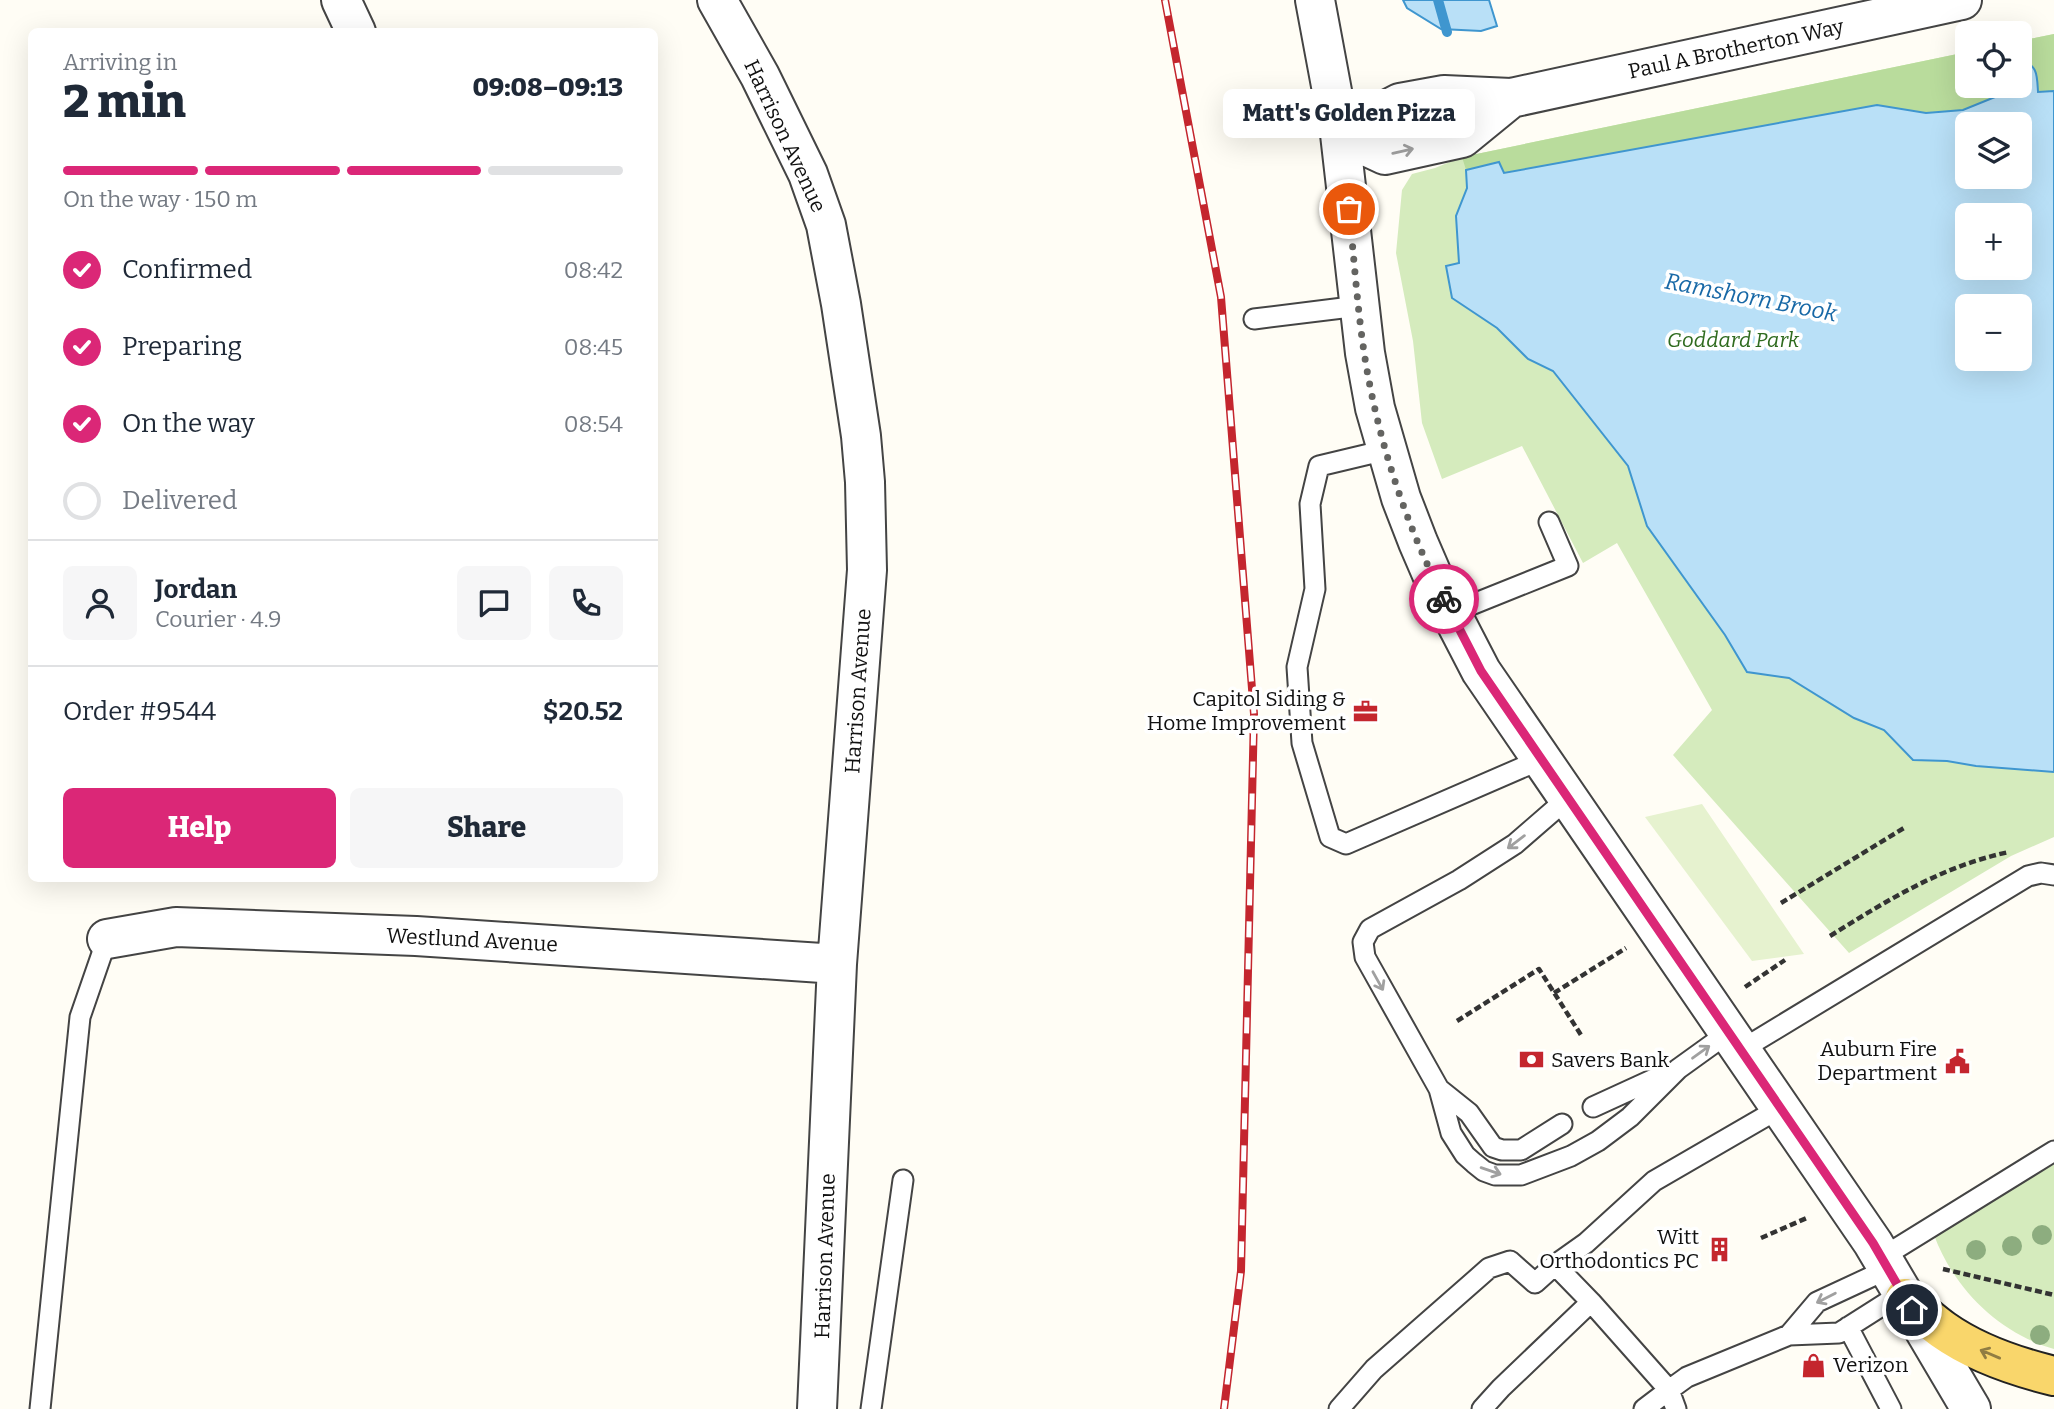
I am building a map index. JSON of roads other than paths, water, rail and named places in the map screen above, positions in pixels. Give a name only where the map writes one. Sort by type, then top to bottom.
[{"type":"main road","points":[[1894,1279],[1945,1331],[1973,1347],[2054,1376]]},
{"type":"street","points":[[341,0],[354,28]]},
{"type":"street","name":"Harrison Avenue","points":[[717,0],[761,76],[808,174],[826,225],[835,264],[861,436],[867,570],[837,964],[817,1409]]},
{"type":"street","points":[[1315,0],[1340,134],[1364,353],[1375,408],[1386,450],[1418,542],[1451,613],[1481,671],[1894,1279],[1971,1409]]},
{"type":"street","name":"Paul A Brotherton Way","points":[[1340,134],[1385,155],[1462,138],[1511,98],[1962,0]]},
{"type":"street","name":"Westlund Avenue","points":[[107,939],[176,927],[416,936],[837,964]]},
{"type":"lane","points":[[1254,319],[1359,306]]},
{"type":"lane","points":[[1386,450],[1319,466],[1310,504],[1315,589],[1297,667],[1302,743],[1329,837],[1346,844],[1542,759]]},
{"type":"lane","points":[[1451,613],[1568,566],[1549,522]]},
{"type":"lane","points":[[1568,798],[1515,844],[1459,880],[1370,929],[1363,942],[1365,957],[1439,1089],[1451,1133],[1465,1155],[1484,1171],[1508,1176],[1521,1175],[1571,1156],[1598,1141],[1630,1117],[1678,1069]]},
{"type":"lane","points":[[1593,1107],[1735,1042],[2028,876],[2041,873],[2054,876]]},
{"type":"lane","points":[[40,1409],[79,1017],[107,939]]},
{"type":"lane","points":[[1439,1089],[1469,1113],[1493,1147],[1502,1150],[1521,1150],[1562,1124]]},
{"type":"lane","points":[[1339,1409],[1374,1369],[1489,1268],[1510,1261],[1535,1283],[1586,1243],[1654,1181],[1780,1108]]},
{"type":"lane","points":[[1644,1409],[1687,1377],[1789,1335],[1839,1333],[1894,1279],[2054,1151]]},
{"type":"lane","points":[[871,1409],[903,1181]]},
{"type":"lane","points":[[1555,1265],[1669,1390],[1676,1409]]},
{"type":"lane","points":[[1789,1335],[1817,1302],[1894,1279]]},
{"type":"lane","points":[[1482,1409],[1591,1302]]},
{"type":"lane","points":[[1848,1327],[1891,1409]]},
{"type":"water","points":[[1403,0],[1489,0],[1497,26],[1481,31],[1441,29],[1407,8]]},
{"type":"water","name":"Goddard Park","points":[[2032,67],[2037,76],[2038,92],[2054,91],[2054,772],[1913,760],[1884,730],[1854,718],[1789,678],[1747,672],[1725,635],[1647,526],[1628,466],[1553,371],[1528,359],[1497,328],[1452,298],[1446,266],[1459,263],[1456,216],[1467,188],[1466,170],[1499,162],[1504,173],[1877,105],[1926,113],[1963,110],[1993,98],[2032,98]]},
{"type":"waterway","name":"Ramshorn Brook","points":[[1438,0],[1447,32]]},
{"type":"railway","points":[[1165,0],[1221,297],[1254,714],[1241,1271],[1224,1409]]},
{"type":"place","name":"Matt's Golden Pizza","points":[[1349,209]]},
{"type":"place","name":"Capitol Siding & Home Improvement","points":[[1366,711]]},
{"type":"place","name":"Savers Bank","points":[[1531,1060]]},
{"type":"place","name":"Auburn Fire Department","points":[[1957,1061]]},
{"type":"place","name":"Witt Orthodontics PC","points":[[1719,1249]]},
{"type":"place","name":"Verizon","points":[[1813,1365]]}]
